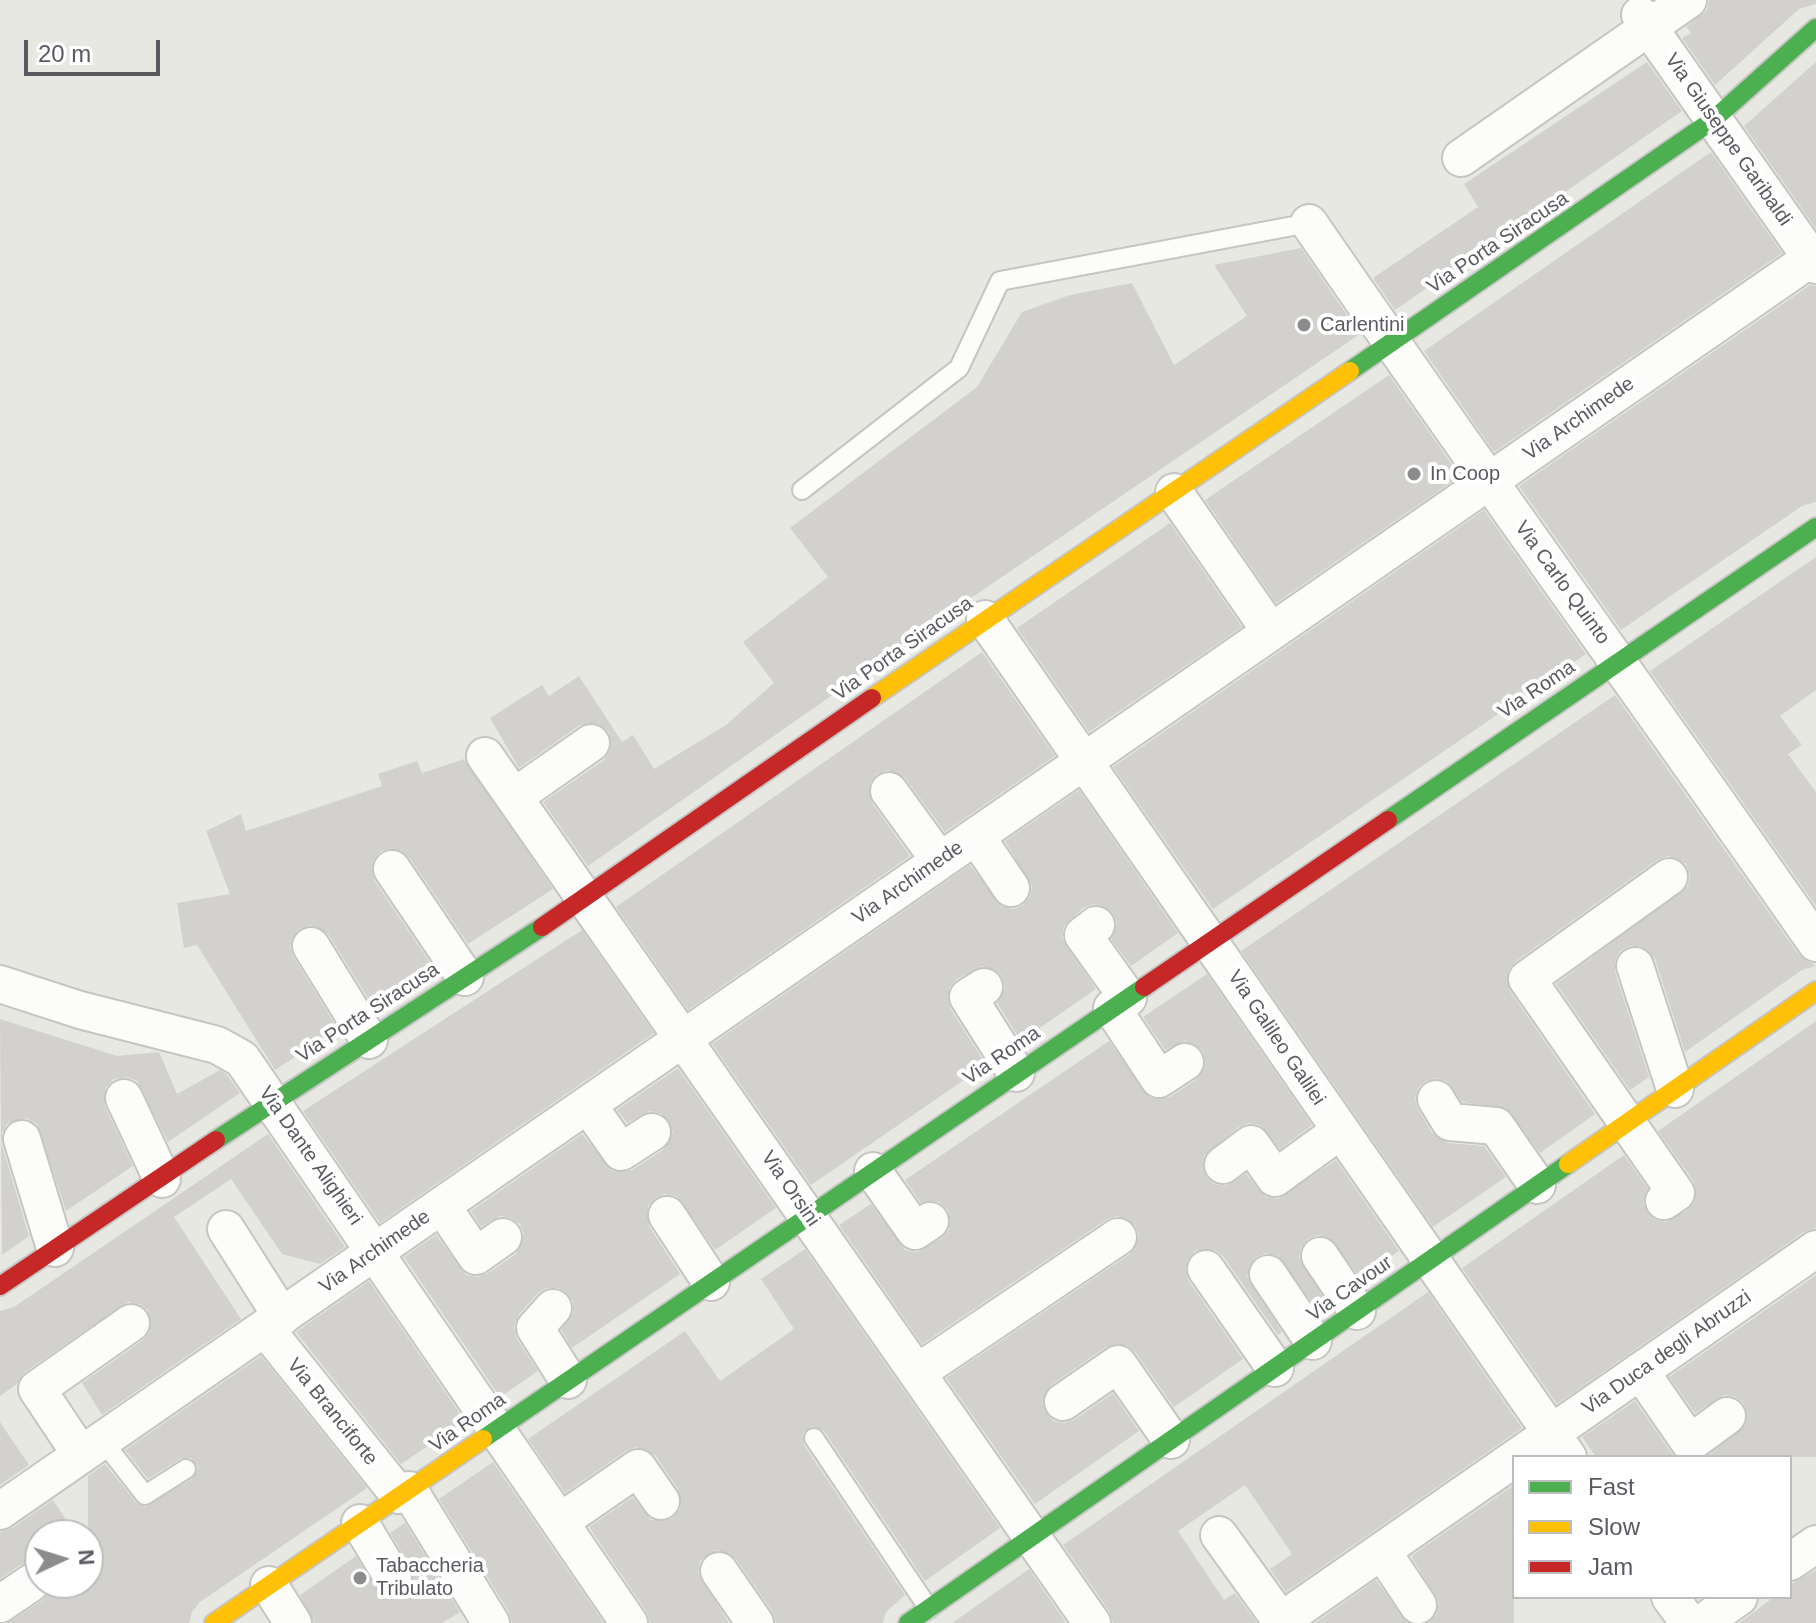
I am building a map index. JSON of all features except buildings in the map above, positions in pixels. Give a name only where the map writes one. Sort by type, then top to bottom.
[{"type":"main road","name":"Via Porta Siracusa","points":[[0,1286],[273,1101],[584,899],[985,619],[1713,120],[1816,28]]},
{"type":"main road","name":"Via Roma","points":[[214,1623],[1816,527]]},
{"type":"main road","name":"Via Cavour","points":[[908,1623],[1816,991]]},
{"type":"street","points":[[1461,158],[1645,22],[1688,0]]},
{"type":"street","name":"Via Giuseppe Garibaldi","points":[[1645,22],[1814,260]]},
{"type":"street","name":"Via Carlo Quinto","points":[[1309,223],[1487,482],[1619,661],[1816,943]]},
{"type":"street","name":"Via Archimede","points":[[0,1511],[1487,482],[1814,260]]},
{"type":"street","points":[[1174,492],[1271,632]]},
{"type":"street","name":"Via Galileo Galilei","points":[[985,619],[1560,1445]]},
{"type":"street","points":[[514,797],[591,743]]},
{"type":"street","name":"Via Orsini","points":[[485,756],[1092,1623]]},
{"type":"street","points":[[889,791],[940,861]]},
{"type":"street","points":[[976,836],[1011,888]]},
{"type":"street","points":[[392,869],[465,977]]},
{"type":"street","points":[[1664,1201],[1676,1193],[1527,979],[1669,877]]},
{"type":"street","points":[[1096,925],[1083,935],[1159,1079],[1185,1062]]},
{"type":"street","points":[[311,946],[369,1040]]},
{"type":"street","points":[[1635,966],[1675,1089]]},
{"type":"street","name":"Via Dante Alighieri","points":[[0,984],[80,1010],[217,1045],[242,1059],[629,1623]]},
{"type":"street","points":[[984,987],[968,997],[1016,1073]]},
{"type":"street","points":[[124,1098],[162,1179]]},
{"type":"street","points":[[1436,1099],[1450,1122],[1496,1126],[1537,1185]]},
{"type":"street","points":[[588,1105],[621,1152],[652,1132]]},
{"type":"street","points":[[1223,1165],[1251,1144],[1275,1178],[1340,1131]]},
{"type":"street","points":[[22,1139],[55,1248]]},
{"type":"street","points":[[873,1171],[915,1231],[930,1221]]},
{"type":"street","points":[[442,1206],[476,1256],[503,1237]]},
{"type":"street","points":[[667,1215],[711,1282]]},
{"type":"street","name":"Via Branciforte","points":[[226,1229],[273,1322],[404,1493],[491,1623]]},
{"type":"street","points":[[918,1372],[1118,1237]]},
{"type":"street","name":"Via Duca degli Abruzzi","points":[[1526,1455],[1560,1445],[1640,1371],[1816,1249]]},
{"type":"street","points":[[1320,1256],[1357,1311]]},
{"type":"street","points":[[1206,1269],[1275,1368]]},
{"type":"street","points":[[1268,1274],[1313,1341]]},
{"type":"street","points":[[553,1308],[535,1328],[568,1380]]},
{"type":"street","points":[[92,1448],[37,1389],[131,1323]]},
{"type":"street","points":[[1063,1402],[1118,1364],[1171,1440]]},
{"type":"street","points":[[1640,1371],[1690,1443],[1727,1416]]},
{"type":"street","name":"Via Duca degli Abruzzi","points":[[1280,1622],[1512,1461]]},
{"type":"street","points":[[561,1521],[638,1468],[661,1501]]},
{"type":"street","points":[[360,1523],[393,1578]]},
{"type":"street","points":[[1219,1535],[1280,1622]]},
{"type":"street","points":[[1382,1551],[1418,1605]]},
{"type":"street","points":[[719,1571],[755,1623]]},
{"type":"street","points":[[269,1585],[293,1623]]},
{"type":"street","points":[[0,1604],[24,1588]]},
{"type":"street","points":[[1671,1599],[1689,1623]]},
{"type":"street","points":[[1702,1623],[1736,1599]]},
{"type":"lane","points":[[802,490],[959,368],[1000,281],[1309,223]]},
{"type":"lane","points":[[814,1438],[929,1609]]},
{"type":"lane","points":[[92,1448],[145,1495],[186,1469]]},
{"type":"traffic: fast","points":[[1350,371],[1713,120],[1816,28]]},
{"type":"traffic: fast","points":[[1388,820],[1816,527]]},
{"type":"traffic: fast","points":[[216,1140],[542,927]]},
{"type":"traffic: fast","points":[[483,1439],[1144,987]]},
{"type":"traffic: fast","points":[[908,1623],[1568,1164]]},
{"type":"traffic: slow","points":[[872,698],[1350,371]]},
{"type":"traffic: slow","points":[[1568,1164],[1816,991]]},
{"type":"traffic: slow","points":[[214,1623],[483,1439]]},
{"type":"traffic: jam","points":[[542,927],[872,698]]},
{"type":"traffic: jam","points":[[1144,987],[1388,820]]},
{"type":"traffic: jam","points":[[0,1286],[216,1140]]},
{"type":"place","name":"Carlentini","points":[[1304,325]]},
{"type":"place","name":"In Coop","points":[[1414,474]]},
{"type":"place","name":"Tabaccheria Tribulato","points":[[360,1578]]}]
